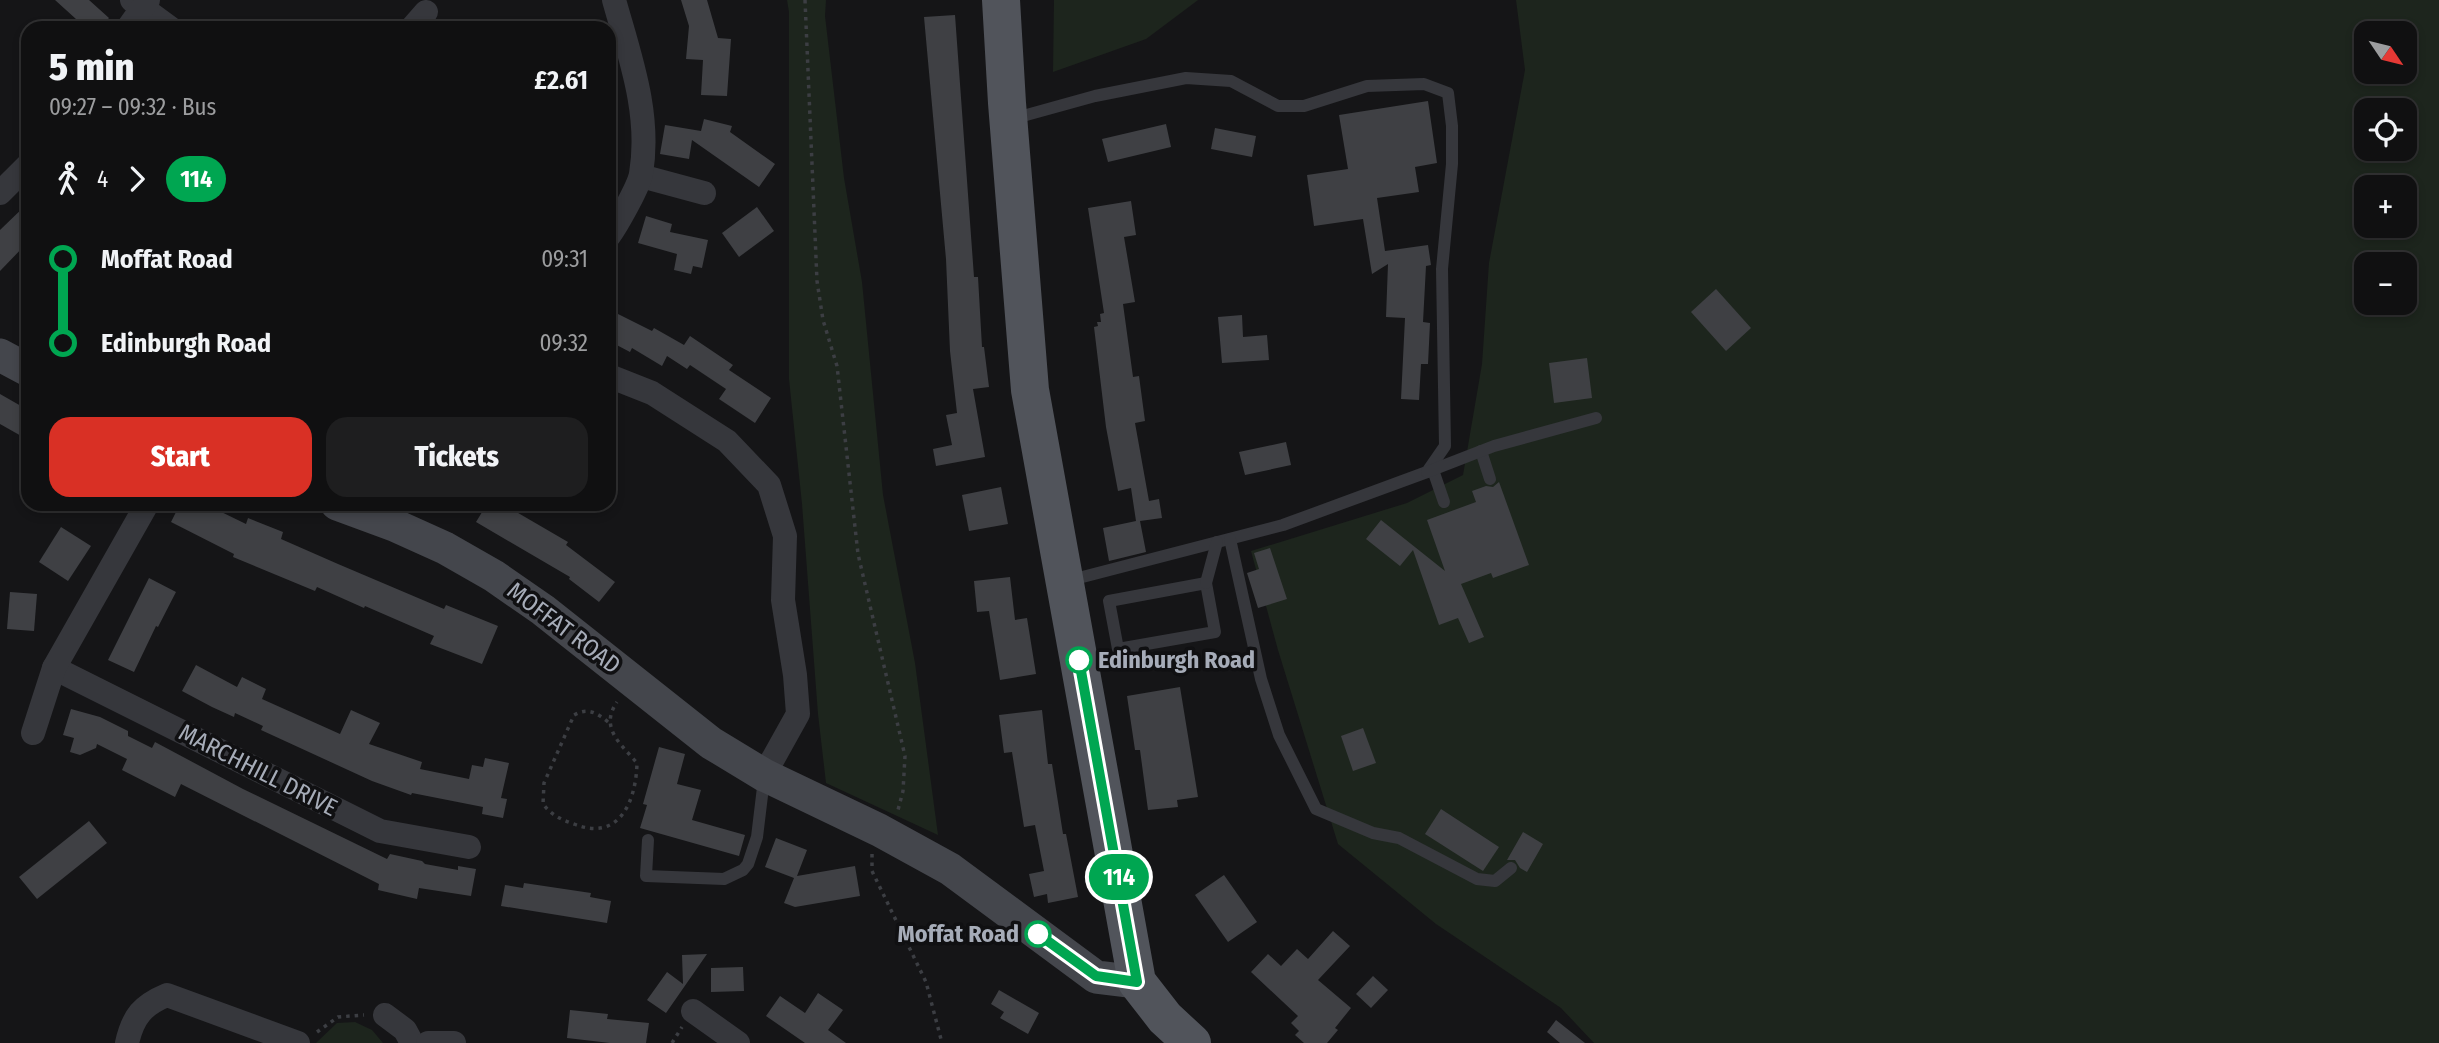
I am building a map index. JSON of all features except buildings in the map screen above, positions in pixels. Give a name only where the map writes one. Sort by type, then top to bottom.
[{"type":"main road","points":[[1001,0],[1030,390],[1137,982],[1165,1018],[1192,1043]]},
{"type":"street","points":[[614,0],[638,81],[643,123],[641,176],[616,223]]},
{"type":"street","points":[[132,21],[141,2],[162,21]]},
{"type":"street","points":[[0,193],[21,171]]},
{"type":"street","points":[[641,176],[704,193]]},
{"type":"street","points":[[0,355],[21,366]]},
{"type":"street","points":[[616,379],[652,393],[727,440],[769,485],[785,536],[783,600],[795,675],[798,714],[764,775]]},
{"type":"street","points":[[33,733],[54,668],[142,511]]},
{"type":"street","name":"MOFFAT ROAD","points":[[356,511],[445,548],[495,576],[543,610],[711,743],[764,775],[879,830],[950,869],[1096,976],[1137,982]]},
{"type":"street","name":"MARCHHILL DRIVE","points":[[54,668],[380,831],[469,847]]},
{"type":"street","points":[[127,1043],[130,1029],[147,1003],[167,995],[306,1038]]},
{"type":"street","points":[[693,1011],[738,1043]]},
{"type":"street","points":[[385,1015],[405,1030],[412,1043]]},
{"type":"street","points":[[428,1043],[454,1043]]},
{"type":"lane","points":[[1009,120],[1095,96],[1186,78],[1231,81],[1278,106],[1304,106],[1367,86],[1424,83],[1448,93],[1452,126],[1452,164],[1442,269],[1445,446],[1430,471]]},
{"type":"lane","points":[[1065,582],[1283,525],[1481,451],[1596,418]]},
{"type":"lane","points":[[1481,451],[1490,479]]},
{"type":"lane","points":[[1430,471],[1444,502]]},
{"type":"lane","points":[[1206,583],[1109,601],[1118,649],[1215,632],[1206,583],[1224,540]]},
{"type":"lane","points":[[1224,540],[1261,680],[1279,735],[1316,809],[1373,833],[1399,838],[1477,880],[1495,881],[1511,868]]},
{"type":"lane","points":[[648,840],[646,876],[724,879],[743,870],[748,864],[757,837],[764,775]]},
{"type":"path","points":[[805,0],[817,281],[824,320],[837,366],[858,554],[905,755],[903,791],[897,813],[879,830],[872,844],[872,871],[926,982],[942,1043]]},
{"type":"path","points":[[608,722],[593,711],[581,711],[574,715],[544,783],[543,804],[550,813],[586,829],[603,830],[614,825],[623,813],[637,780],[638,763],[612,733],[608,722],[611,710],[632,680]]},
{"type":"path","points":[[306,1038],[338,1017],[363,1015],[376,1021],[385,1015]]},
{"type":"shaded area","points":[[787,0],[826,0],[825,16],[844,178],[862,282],[883,495],[915,663],[938,835],[826,783],[789,379]]},
{"type":"shaded area","points":[[1054,0],[1198,0],[1146,39],[1053,72]]},
{"type":"shaded area","points":[[1516,0],[2439,0],[2439,1043],[1594,1043],[1561,1008],[1436,924],[1338,844],[1278,650],[1251,551],[1407,503],[1463,475],[1482,364],[1489,263],[1525,70]]},
{"type":"shaded area","points":[[355,1022],[372,1030],[383,1043],[316,1043],[337,1023]]},
{"type":"bus line","name":"114","points":[[1038,934],[1096,976],[1137,982],[1079,660]]},
{"type":"place","name":"Edinburgh Road","points":[[1079,660]]},
{"type":"place","name":"Moffat Road","points":[[1038,934]]}]
